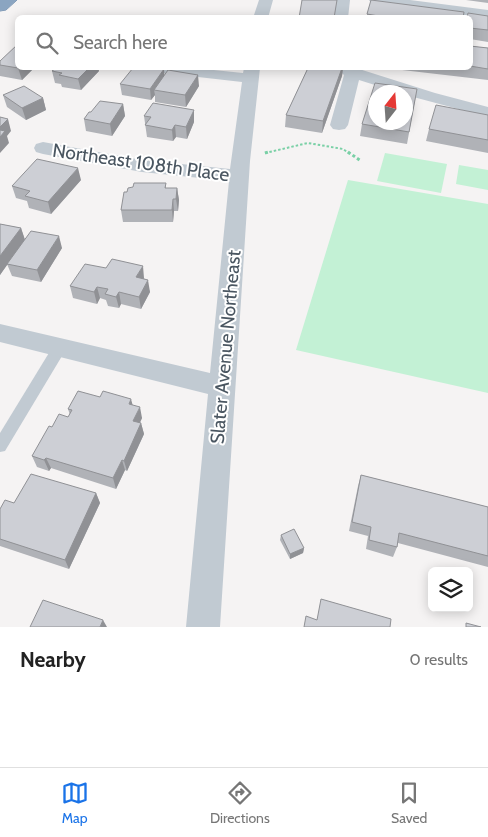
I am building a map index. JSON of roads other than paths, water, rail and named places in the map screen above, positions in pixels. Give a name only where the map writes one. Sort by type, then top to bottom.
[{"type":"highway","points":[[0,6],[9,0]]},
{"type":"street","points":[[261,15],[266,0]]},
{"type":"street","points":[[341,15],[343,0]]},
{"type":"street","points":[[376,0],[488,14]]},
{"type":"street","points":[[177,70],[219,76],[252,72]]},
{"type":"street","points":[[339,125],[349,70],[429,97],[488,112]]},
{"type":"street","name":"Slater Avenue Northeast","points":[[203,627],[239,176],[252,72]]},
{"type":"street","name":"Northeast 108th Place","points":[[42,148],[142,166],[239,176]]},
{"type":"street","points":[[0,333],[221,386]]},
{"type":"lane","points":[[0,446],[60,347]]}]
